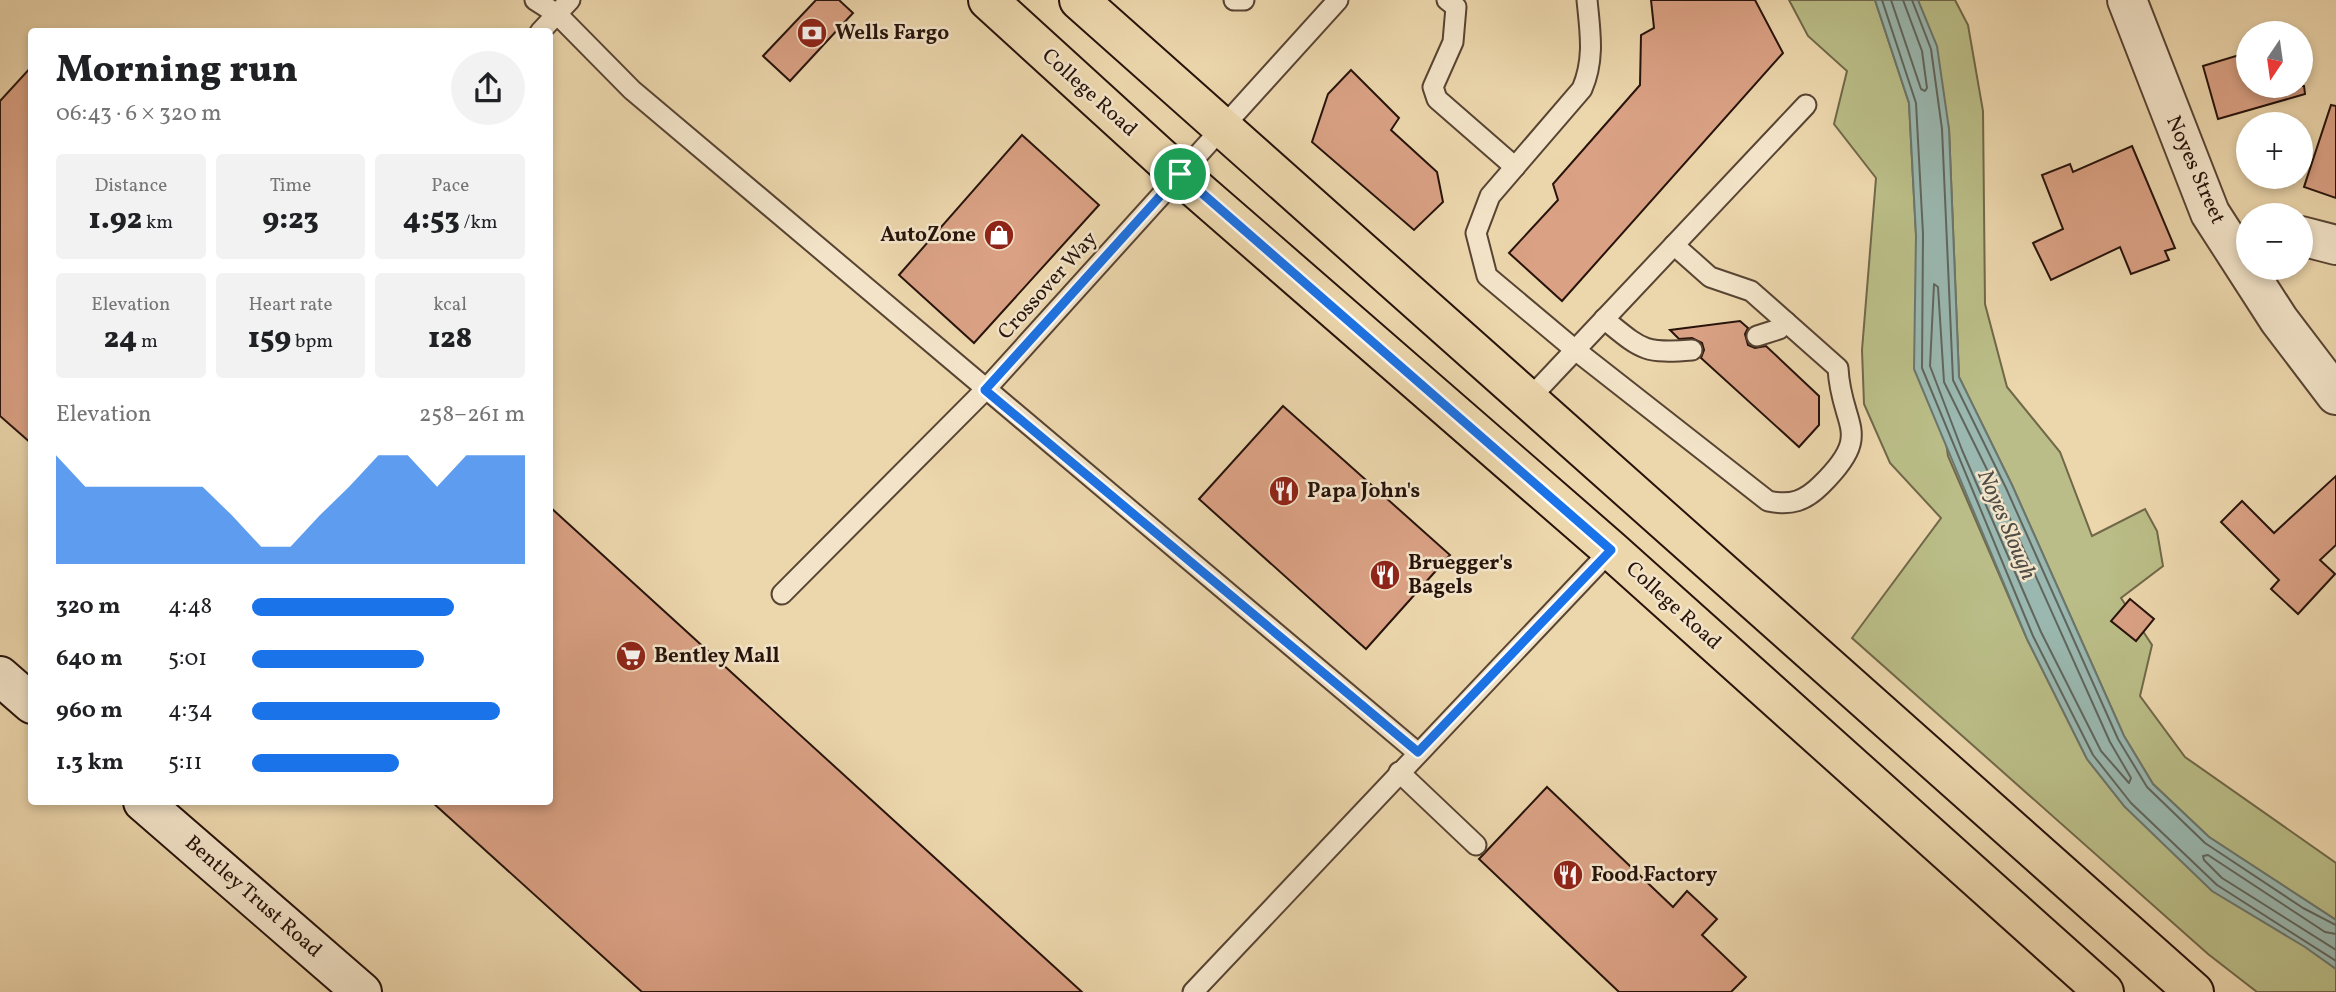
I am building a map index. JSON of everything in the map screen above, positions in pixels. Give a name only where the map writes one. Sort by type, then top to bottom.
[{"type":"main road","name":"College Road","points":[[988,0],[1180,174],[1611,550],[2104,992]]},
{"type":"main road","points":[[1079,0],[2194,992]]},
{"type":"street","name":"Noyes Street","points":[[2127,0],[2210,213],[2279,320],[2336,395]]},
{"type":"street","points":[[2210,213],[2236,220]]},
{"type":"street","points":[[2313,239],[2336,245]]},
{"type":"street","points":[[0,676],[28,700]]},
{"type":"street","name":"Bentley Trust Road","points":[[147,805],[362,992]]},
{"type":"lane","points":[[535,0],[563,7],[632,90],[1418,752]]},
{"type":"lane","points":[[1234,0],[1244,0]]},
{"type":"lane","name":"Crossover Way","points":[[782,594],[985,390],[1338,0]]},
{"type":"lane","points":[[1587,0],[1592,52],[1588,74],[1582,89],[1490,196],[1476,233],[1479,255],[1487,276],[1574,349],[1768,501],[1788,504],[1809,498],[1844,463],[1849,453],[1851,419],[1839,391],[1838,368],[1751,291],[1710,277],[1674,245]]},
{"type":"lane","points":[[1456,3],[1453,42],[1433,87],[1437,99],[1515,167]]},
{"type":"lane","points":[[544,28],[563,7]]},
{"type":"lane","points":[[1529,399],[1806,105]]},
{"type":"lane","points":[[1604,319],[1639,347],[1655,353],[1692,350]]},
{"type":"lane","points":[[1757,337],[1779,329],[1786,322]]},
{"type":"lane","points":[[1193,992],[1611,550]]},
{"type":"lane","points":[[1399,772],[1476,845]]},
{"type":"green space","points":[[1789,0],[1875,0],[1909,103],[1916,235],[1948,456],[2027,639],[2087,759],[2125,807],[2336,969],[2336,992],[2257,992],[2208,954],[1852,638],[1941,518],[1890,463],[1864,404],[1862,350],[1876,178],[1834,124],[1847,71],[1808,36]]},
{"type":"green space","points":[[1918,0],[1955,0],[1968,25],[1983,111],[1985,304],[2007,387],[2060,452],[2092,536],[2145,509],[2157,531],[2163,566],[2121,598],[2152,645],[2140,696],[2185,757],[2336,863],[2336,920],[2209,837],[2153,784],[2124,736],[2012,485],[1959,377],[1949,129]]},
{"type":"water","name":"Noyes Slough","points":[[1875,0],[1918,0],[1937,46],[1949,129],[1959,377],[2012,485],[2124,736],[2153,784],[2209,837],[2336,920],[2336,969],[2305,947],[2212,891],[2125,807],[2087,759],[2027,639],[1914,369],[1916,235],[1909,103]]},
{"type":"building","points":[[816,0],[839,0],[853,13],[790,81],[763,56]]},
{"type":"building","points":[[1651,0],[1755,0],[1783,53],[1562,301],[1509,253],[1558,200],[1553,184],[1640,85],[1641,35],[1654,28]]},
{"type":"building","points":[[2236,56],[2236,98],[2291,98],[2218,119],[2203,66]]},
{"type":"building","points":[[28,70],[28,440],[0,416],[0,101]]},
{"type":"building","points":[[1351,70],[1399,118],[1391,130],[1437,172],[1443,202],[1414,230],[1312,142],[1328,94]]},
{"type":"building","points":[[2331,105],[2336,106],[2336,198],[2310,189],[2313,189],[2313,160]]},
{"type":"building","points":[[1022,135],[1099,205],[974,343],[899,275]]},
{"type":"building","points":[[2132,146],[2175,248],[2165,251],[2169,260],[2131,274],[2120,247],[2051,280],[2033,243],[2063,229],[2042,175],[2070,164],[2073,172]]},
{"type":"building","points":[[1740,321],[1748,328],[1745,334],[1748,345],[1755,348],[1766,346],[1819,396],[1819,425],[1799,447],[1701,358],[1704,350],[1702,343],[1692,338],[1679,339],[1670,330]]},
{"type":"building","points":[[1283,406],[1450,555],[1366,649],[1199,499]]},
{"type":"building","points":[[2336,476],[2336,545],[2320,560],[2335,574],[2298,614],[2271,589],[2279,580],[2221,522],[2242,501],[2274,533]]},
{"type":"building","name":"Bentley Mall","points":[[553,510],[1082,992],[642,992],[435,805],[553,805]]},
{"type":"building","points":[[2130,599],[2154,619],[2136,641],[2111,621]]},
{"type":"building","name":"Food Factory","points":[[1547,787],[1673,907],[1687,891],[1717,919],[1702,935],[1746,977],[1731,992],[1619,992],[1479,859]]},
{"type":"place","name":"Wells Fargo","points":[[812,33]]},
{"type":"place","name":"AutoZone","points":[[999,235]]},
{"type":"place","name":"Papa John's","points":[[1284,491]]},
{"type":"place","name":"Bruegger's Bagels","points":[[1385,575]]},
{"type":"place","name":"Bentley Mall","points":[[631,656]]},
{"type":"place","name":"Food Factory","points":[[1568,875]]},
{"type":"route","points":[[1180,174],[1611,550],[1418,752],[985,390],[1180,174]]}]
